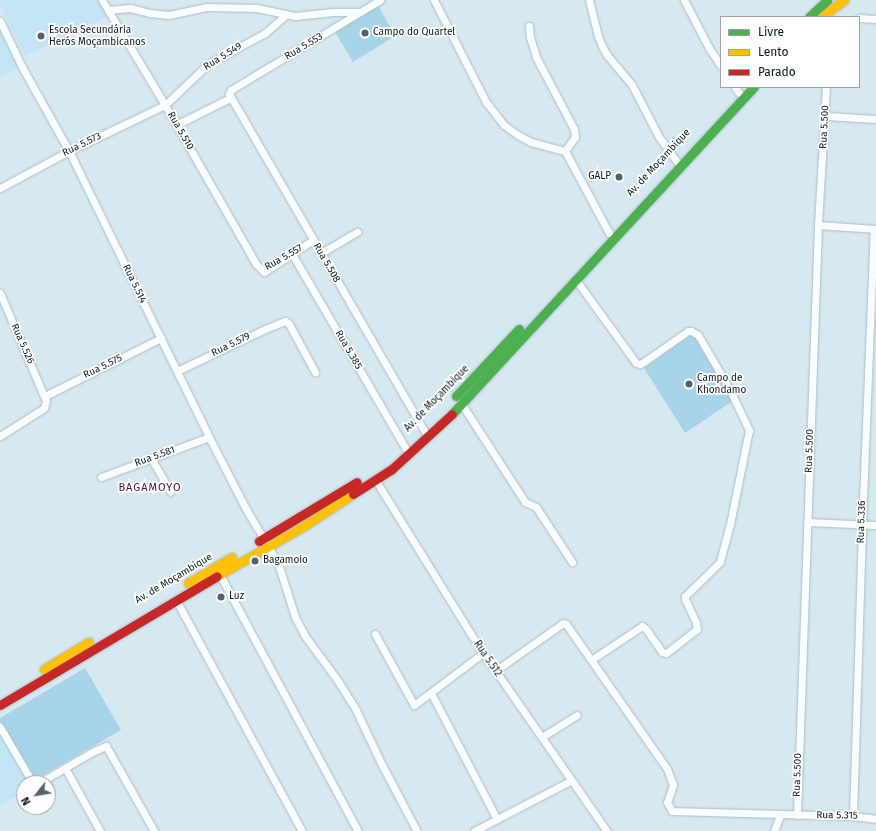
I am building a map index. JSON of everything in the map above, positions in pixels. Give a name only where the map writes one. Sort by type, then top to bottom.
[{"type":"highway","points":[[810,16],[827,0]]},
{"type":"highway","points":[[823,16],[844,0]]},
{"type":"highway","name":"Av. de Moçambique","points":[[0,696],[267,542],[294,532],[376,481],[432,435],[753,88]]},
{"type":"highway","name":"Av. de Moçambique","points":[[0,705],[220,575],[267,542],[292,522],[372,474],[405,447],[424,431],[609,233],[739,89]]},
{"type":"street","name":"Rua 5.510","points":[[102,0],[256,264]]},
{"type":"street","name":"Rua 5.553","points":[[176,125],[230,96],[231,90],[360,12],[369,3],[380,0]]},
{"type":"street","points":[[434,0],[486,102],[504,125],[531,142],[565,151],[609,233]]},
{"type":"street","points":[[589,0],[602,46],[607,55],[632,85],[659,137],[676,160]]},
{"type":"street","points":[[684,0],[709,48],[720,64]]},
{"type":"street","points":[[108,10],[130,8],[150,14],[169,15],[208,7],[257,8],[286,15],[302,16],[332,12],[360,12]]},
{"type":"street","name":"Rua 5.549","points":[[165,106],[208,64],[265,33],[286,15]]},
{"type":"street","points":[[860,18],[876,19]]},
{"type":"street","name":"Rua 5.514","points":[[0,21],[22,67],[69,151],[209,437],[246,509],[267,542],[282,572],[295,617],[305,636],[338,681],[355,708],[382,765],[417,831]]},
{"type":"street","points":[[529,26],[530,37],[536,57],[574,129],[575,137],[565,151]]},
{"type":"street","name":"Rua 5.500","points":[[797,815],[818,225],[826,116],[826,88]]},
{"type":"street","name":"Rua 5.508","points":[[230,96],[424,431]]},
{"type":"street","name":"Rua 5.573","points":[[0,188],[69,151],[165,106]]},
{"type":"street","points":[[826,116],[876,119]]},
{"type":"street","points":[[818,225],[875,229]]},
{"type":"street","name":"Rua 5.336","points":[[853,816],[862,524],[875,229]]},
{"type":"street","points":[[321,253],[357,232]]},
{"type":"street","name":"Rua 5.557","points":[[256,264],[264,272],[313,240]]},
{"type":"street","name":"Rua 5.385","points":[[292,254],[405,447]]},
{"type":"street","points":[[495,670],[563,623],[566,624],[591,660],[642,626],[646,629],[662,652],[666,653],[697,629],[696,623],[685,600],[685,596],[720,562],[730,524],[749,430],[729,388],[698,335],[688,331],[645,361],[640,364],[636,363],[576,280]]},
{"type":"street","name":"Rua 5.526","points":[[0,293],[45,396]]},
{"type":"street","name":"Rua 5.579","points":[[177,371],[285,321],[289,324],[315,372]]},
{"type":"street","name":"Rua 5.575","points":[[45,396],[161,338]]},
{"type":"street","points":[[0,436],[44,408],[46,401],[45,396]]},
{"type":"street","points":[[461,403],[525,502],[536,507],[572,562]]},
{"type":"street","name":"Rua 5.581","points":[[101,477],[209,437]]},
{"type":"street","points":[[151,458],[171,492]]},
{"type":"street","name":"Rua 5.512","points":[[376,481],[483,653],[606,831]]},
{"type":"street","points":[[807,522],[876,525]]},
{"type":"street","points":[[220,575],[358,831]]},
{"type":"street","points":[[176,600],[302,831]]},
{"type":"street","points":[[375,634],[414,705],[483,653]]},
{"type":"street","name":"Rua 5.315","points":[[591,660],[669,773],[674,785],[667,802],[672,811],[853,816],[876,819]]},
{"type":"street","points":[[431,693],[497,819]]},
{"type":"street","points":[[542,737],[577,715]]},
{"type":"street","points":[[0,727],[28,775]]},
{"type":"street","points":[[52,775],[94,751],[106,746],[108,747],[154,831]]},
{"type":"street","points":[[65,768],[100,831]]},
{"type":"street","points":[[474,831],[570,781]]},
{"type":"street","points":[[774,831],[780,815]]},
{"type":"shaded area","name":"Escola Secundária Herós Moçambicanos","points":[[0,0],[99,0],[109,16],[25,56],[0,6]]},
{"type":"shaded area","name":"Campo do Quartel","points":[[378,5],[395,36],[353,62],[334,30]]},
{"type":"shaded area","points":[[0,22],[22,67],[0,77]]},
{"type":"shaded area","name":"Campo de Khondamo","points":[[693,333],[734,400],[685,433],[644,368]]},
{"type":"shaded area","points":[[85,668],[121,730],[44,775],[32,775],[0,721],[0,718]]},
{"type":"shaded area","points":[[0,732],[24,775],[16,775],[16,797],[0,805]]},
{"type":"traffic: fast","points":[[810,16],[827,0]]},
{"type":"traffic: fast","points":[[452,414],[753,88]]},
{"type":"traffic: fast","points":[[456,396],[519,329]]},
{"type":"traffic: slow","points":[[823,16],[844,0]]},
{"type":"traffic: slow","points":[[217,576],[304,526],[353,494]]},
{"type":"traffic: slow","points":[[188,583],[232,557]]},
{"type":"traffic: slow","points":[[44,669],[89,642]]},
{"type":"traffic: jam","points":[[353,494],[392,469],[452,414]]},
{"type":"traffic: jam","points":[[259,541],[357,482]]},
{"type":"traffic: jam","points":[[0,705],[217,576]]},
{"type":"place","name":"Campo do Quartel","points":[[365,33]]},
{"type":"place","name":"Escola Secundária Herós Moçambicanos","points":[[41,36]]},
{"type":"place","name":"GALP","points":[[619,177]]},
{"type":"place","name":"Campo de Khondamo","points":[[689,384]]},
{"type":"place","name":"Bagamoio","points":[[255,561]]},
{"type":"place","name":"Luz","points":[[221,597]]},
{"type":"district","name":"BAGAMOYO","points":[[150,488]]}]
